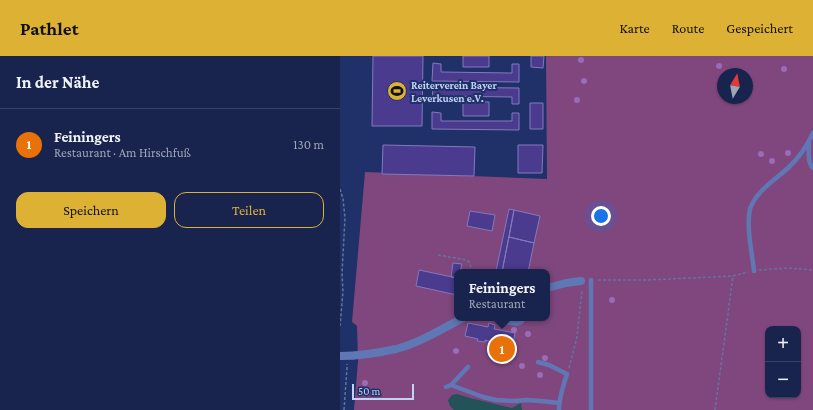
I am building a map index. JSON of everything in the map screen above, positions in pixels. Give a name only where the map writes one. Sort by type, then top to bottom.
[{"type":"street","points":[[550,287],[581,281]]},
{"type":"street","points":[[343,356],[396,349],[425,338],[458,321]]},
{"type":"lane","points":[[754,271],[749,220],[750,209],[759,193],[800,156],[813,133]]},
{"type":"lane","points":[[809,142],[808,154],[810,165],[813,168]]},
{"type":"lane","points":[[591,410],[592,280]]},
{"type":"lane","points":[[509,321],[515,323],[520,323],[522,321]]},
{"type":"lane","points":[[538,362],[549,365],[567,374],[563,385],[559,410]]},
{"type":"lane","points":[[468,367],[449,386],[496,400],[527,400],[559,403]]},
{"type":"path","points":[[340,189],[344,218],[342,273],[343,292],[340,326]]},
{"type":"path","points":[[438,255],[467,260],[472,269]]},
{"type":"path","points":[[592,280],[648,280],[733,276],[754,271],[788,268],[813,270]]},
{"type":"path","points":[[714,410],[733,276]]},
{"type":"path","points":[[567,374],[577,337],[582,287],[581,281]]},
{"type":"path","points":[[343,356],[347,368],[344,410]]},
{"type":"shaded area","points":[[546,56],[813,56],[813,410],[354,410],[358,361],[357,326],[352,322],[365,172],[547,179]]},
{"type":"shaded area","points":[[457,394],[512,408],[521,403],[522,410],[454,410],[450,406],[448,400],[452,395]]},
{"type":"building","name":"Reiterverein Bayer Leverkusen e.V.","points":[[373,56],[423,56],[422,126],[372,126]]},
{"type":"building","points":[[463,56],[489,56],[489,67],[463,67]]},
{"type":"building","points":[[531,56],[544,56],[543,68],[531,67]]},
{"type":"building","points":[[433,63],[441,64],[441,72],[512,73],[512,64],[519,64],[519,82],[432,81]]},
{"type":"building","points":[[433,87],[519,88],[519,104],[512,104],[512,97],[441,96],[441,103],[432,103]]},
{"type":"building","points":[[463,101],[489,102],[489,116],[463,116]]},
{"type":"building","points":[[530,103],[543,103],[543,129],[530,129]]},
{"type":"building","points":[[432,112],[441,113],[441,121],[512,121],[512,113],[519,113],[519,130],[432,129]]},
{"type":"building","points":[[383,145],[475,147],[474,176],[382,174]]},
{"type":"building","points":[[518,145],[543,145],[542,173],[518,173]]},
{"type":"building","points":[[509,209],[514,210],[503,269],[496,269]]},
{"type":"building","points":[[514,210],[540,216],[534,243],[509,237]]},
{"type":"building","points":[[470,211],[495,215],[492,231],[467,226]]},
{"type":"building","points":[[509,237],[534,243],[529,269],[503,269]]},
{"type":"building","points":[[453,263],[462,264],[461,269],[454,269],[454,278],[451,277]]},
{"type":"building","points":[[419,270],[454,277],[454,294],[416,286]]},
{"type":"building","points":[[468,323],[488,327],[489,323],[495,325],[494,329],[515,333],[511,353],[490,349],[492,342],[485,340],[485,342],[477,341],[478,339],[465,336]]},
{"type":"place","name":"Reiterverein Bayer Leverkusen e.V.","points":[[397,91]]},
{"type":"place","name":"Feiningers","points":[[502,349]]}]
